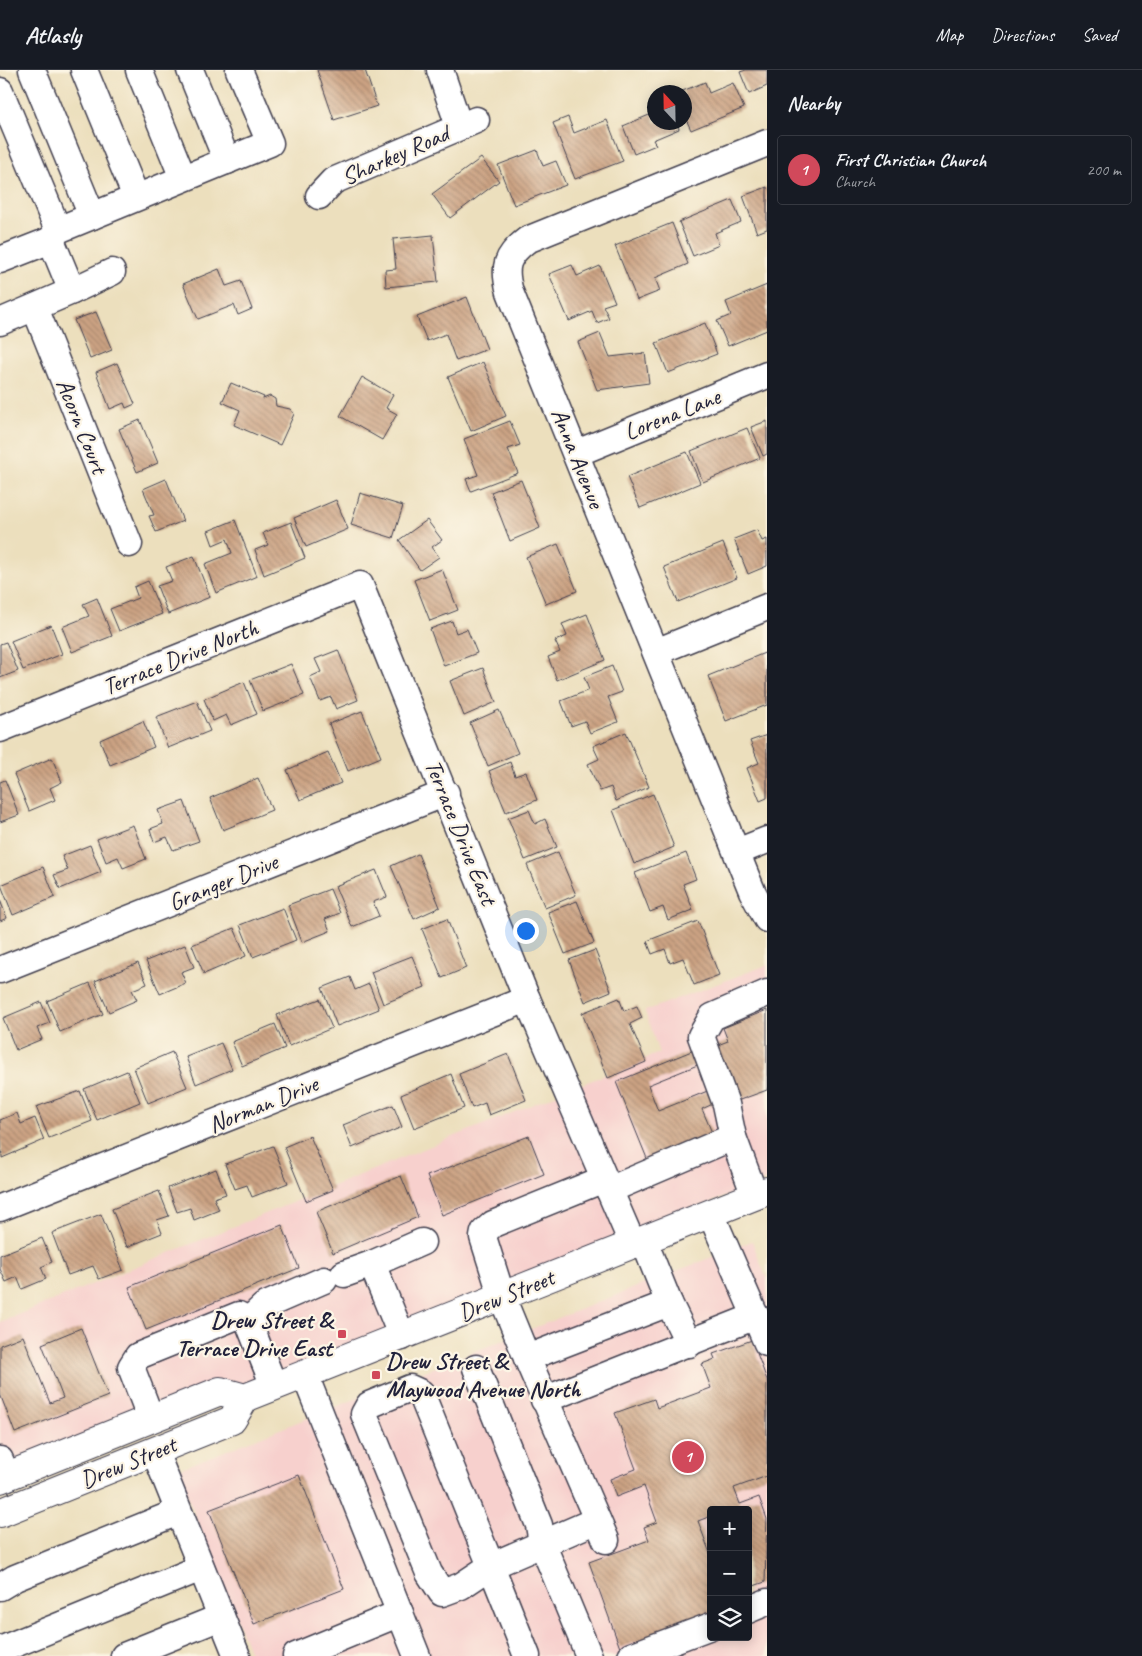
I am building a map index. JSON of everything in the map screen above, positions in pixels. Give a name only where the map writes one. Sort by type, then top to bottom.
[{"type":"main road","name":"Drew Street","points":[[0,1513],[232,1420],[245,1398],[761,1194]]},
{"type":"main road","name":"Drew Street","points":[[2,1472],[151,1419],[220,1391],[245,1398]]},
{"type":"street","points":[[32,70],[92,216]]},
{"type":"street","points":[[84,70],[136,197]]},
{"type":"street","points":[[139,70],[183,178]]},
{"type":"street","points":[[190,70],[227,160]]},
{"type":"street","points":[[0,260],[92,216],[270,143],[239,70]]},
{"type":"street","name":"Sharkey Road","points":[[318,196],[333,182],[468,123],[440,70]]},
{"type":"street","points":[[0,90],[54,235],[72,292]]},
{"type":"street","name":"Anna Avenue","points":[[767,143],[527,240],[515,249],[507,263],[506,277],[510,292],[577,453],[752,891],[767,919]]},
{"type":"street","points":[[0,322],[72,292],[112,272]]},
{"type":"street","name":"Acorn Court","points":[[35,308],[129,544]]},
{"type":"street","name":"Lorena Lane","points":[[577,453],[767,375]]},
{"type":"street","name":"Terrace Drive North","points":[[0,729],[360,585]]},
{"type":"street","name":"Terrace Drive East","points":[[360,585],[446,793],[527,999],[607,1184],[689,1344]]},
{"type":"street","points":[[656,652],[767,608]]},
{"type":"street","name":"Granger Drive","points":[[0,970],[446,793]]},
{"type":"street","points":[[737,852],[767,840]]},
{"type":"street","points":[[761,1194],[733,1137],[726,1104],[701,1036],[712,1017],[767,993]]},
{"type":"street","name":"Norman Drive","points":[[0,1208],[527,999]]},
{"type":"street","points":[[527,1656],[491,1566],[421,1393],[410,1388],[369,1405],[364,1414],[429,1573],[442,1593],[461,1586],[491,1566],[542,1543],[601,1530],[544,1400],[502,1297],[483,1243],[484,1232],[493,1224],[733,1137]]},
{"type":"street","points":[[711,1214],[767,1343]]},
{"type":"street","points":[[248,1321],[264,1306],[334,1277],[372,1264],[422,1242]]},
{"type":"street","points":[[372,1264],[402,1337]]},
{"type":"street","points":[[527,1358],[669,1303]]},
{"type":"street","points":[[151,1419],[131,1367],[138,1356],[239,1314],[248,1321],[274,1386]]},
{"type":"street","points":[[544,1400],[756,1316]]},
{"type":"street","points":[[476,1368],[539,1525],[542,1543],[589,1656]]},
{"type":"street","points":[[305,1374],[417,1656]]},
{"type":"street","points":[[154,1452],[237,1656]]},
{"type":"street","points":[[0,1587],[32,1571],[178,1512]]},
{"type":"street","points":[[0,1650],[201,1568]]},
{"type":"street","points":[[752,1608],[767,1602]]},
{"type":"street","points":[[296,1656],[400,1613]]},
{"type":"street","points":[[124,1656],[220,1617]]},
{"type":"street","points":[[631,1656],[707,1628]]},
{"type":"shaded area","points":[[767,965],[767,1180],[637,1232],[575,1087],[659,1053],[645,1011]]},
{"type":"shaded area","points":[[558,1094],[620,1239],[246,1386],[0,1468],[0,1322]]},
{"type":"shaded area","points":[[752,1241],[767,1280],[767,1656],[251,1656],[177,1470]]},
{"type":"building","points":[[317,70],[365,70],[377,106],[334,120]]},
{"type":"building","points":[[746,70],[767,70],[767,86],[749,94],[740,72]]},
{"type":"building","points":[[705,82],[709,93],[733,83],[744,108],[692,130],[692,87]]},
{"type":"building","points":[[647,116],[647,130],[677,130],[653,140],[656,145],[634,154],[623,126]]},
{"type":"building","points":[[568,117],[574,133],[607,120],[623,161],[575,179],[553,123]]},
{"type":"building","points":[[537,150],[543,166],[556,161],[566,185],[514,205],[498,165]]},
{"type":"building","points":[[481,158],[499,181],[450,218],[432,194]]},
{"type":"building","points":[[767,187],[767,229],[757,233],[743,196]]},
{"type":"building","points":[[732,200],[741,222],[715,233],[719,245],[693,256],[679,222]]},
{"type":"building","points":[[672,223],[688,264],[655,278],[660,291],[637,300],[615,246]]},
{"type":"building","points":[[433,235],[438,282],[386,287],[385,270],[396,269],[393,239]]},
{"type":"building","points":[[572,265],[577,276],[600,266],[615,302],[603,306],[609,318],[597,323],[592,311],[569,321],[549,274]]},
{"type":"building","points":[[219,269],[226,286],[241,281],[252,309],[238,315],[234,305],[198,319],[183,284]]},
{"type":"building","points":[[767,285],[767,330],[728,346],[717,321],[731,315],[726,302]]},
{"type":"building","points":[[467,297],[487,349],[456,361],[446,334],[427,341],[417,317]]},
{"type":"building","points":[[96,312],[112,350],[90,359],[74,320]]},
{"type":"building","points":[[705,323],[717,354],[668,373],[656,343]]},
{"type":"building","points":[[600,333],[610,357],[645,353],[649,383],[597,390],[578,342]]},
{"type":"building","points":[[483,362],[506,416],[471,431],[448,377]]},
{"type":"building","points":[[117,363],[135,404],[126,408],[124,403],[110,409],[96,372]]},
{"type":"building","points":[[362,377],[393,395],[386,408],[397,414],[382,440],[340,416]]},
{"type":"building","points":[[231,383],[264,397],[263,399],[270,396],[275,399],[276,406],[290,409],[294,414],[280,445],[234,425],[240,410],[222,402]]},
{"type":"building","points":[[140,420],[158,463],[137,472],[119,429]]},
{"type":"building","points":[[510,421],[520,445],[508,449],[518,473],[471,491],[466,479],[478,475],[464,439]]},
{"type":"building","points":[[767,421],[767,454],[763,456],[751,427]]},
{"type":"building","points":[[747,428],[760,458],[703,482],[691,451]]},
{"type":"building","points":[[687,452],[700,483],[640,508],[627,477]]},
{"type":"building","points":[[166,479],[183,521],[156,532],[149,516],[154,515],[143,489]]},
{"type":"building","points":[[521,480],[540,528],[510,541],[491,492]]},
{"type":"building","points":[[360,493],[403,506],[393,538],[351,525]]},
{"type":"building","points":[[336,500],[348,529],[306,547],[294,518]]},
{"type":"building","points":[[235,520],[257,576],[216,593],[205,564],[232,553],[227,539],[213,545],[208,531]]},
{"type":"building","points":[[427,520],[442,540],[432,547],[439,557],[420,570],[399,540]]},
{"type":"building","points":[[291,522],[305,558],[264,575],[255,550],[268,545],[263,533]]},
{"type":"building","points":[[757,530],[762,541],[767,539],[767,566],[748,574],[734,539]]},
{"type":"building","points":[[723,543],[737,578],[678,602],[664,567]]},
{"type":"building","points":[[558,544],[577,591],[546,604],[526,557]]},
{"type":"building","points":[[194,556],[210,597],[168,614],[157,586],[172,581],[166,567]]},
{"type":"building","points":[[442,569],[458,610],[430,621],[414,580]]},
{"type":"building","points":[[148,581],[162,614],[119,631],[110,609],[138,598],[134,587]]},
{"type":"building","points":[[97,598],[112,636],[72,652],[62,627],[89,616],[83,604]]},
{"type":"building","points":[[587,614],[605,660],[557,680],[548,657],[560,652],[555,641],[567,636],[562,624]]},
{"type":"building","points":[[452,621],[456,633],[467,629],[477,653],[444,666],[430,629]]},
{"type":"building","points":[[51,625],[62,654],[23,670],[11,641]]},
{"type":"building","points":[[6,642],[18,671],[0,678],[0,644]]},
{"type":"building","points":[[338,650],[358,700],[336,709],[331,697],[320,701],[310,677],[321,672],[315,659]]},
{"type":"building","points":[[767,652],[767,705],[726,721],[708,676]]},
{"type":"building","points":[[291,664],[304,695],[263,711],[250,680]]},
{"type":"building","points":[[612,666],[622,692],[608,697],[618,722],[590,733],[585,721],[571,726],[561,701],[589,690],[584,677]]},
{"type":"building","points":[[483,668],[496,702],[464,716],[450,681]]},
{"type":"building","points":[[244,682],[257,714],[231,725],[226,715],[213,721],[204,699]]},
{"type":"building","points":[[197,701],[210,731],[168,748],[156,717]]},
{"type":"building","points":[[499,710],[518,753],[488,766],[470,723]]},
{"type":"building","points":[[362,711],[381,757],[348,771],[329,724]]},
{"type":"building","points":[[143,721],[154,747],[110,765],[100,740]]},
{"type":"building","points":[[626,732],[649,787],[616,801],[611,787],[600,791],[588,764],[599,759],[593,746]]},
{"type":"building","points":[[767,735],[767,798],[760,801],[747,768],[759,763],[750,741]]},
{"type":"building","points":[[328,752],[341,783],[300,800],[287,770]]},
{"type":"building","points":[[52,758],[62,782],[50,788],[55,800],[29,811],[14,774]]},
{"type":"building","points":[[510,762],[515,776],[526,772],[537,800],[506,812],[489,771]]},
{"type":"building","points":[[258,778],[272,810],[223,830],[210,798]]},
{"type":"building","points":[[5,780],[19,815],[0,822],[0,782]]},
{"type":"building","points":[[653,794],[674,847],[634,864],[613,810]]},
{"type":"building","points":[[184,801],[199,841],[173,850],[167,837],[154,842],[150,829],[163,824],[158,810]]},
{"type":"building","points":[[529,810],[535,824],[545,819],[557,847],[525,860],[508,818]]},
{"type":"building","points":[[133,825],[146,859],[123,868],[118,857],[106,862],[97,839]]},
{"type":"building","points":[[90,845],[101,872],[60,889],[54,875],[68,870],[62,856]]},
{"type":"building","points":[[558,852],[576,895],[545,908],[527,865]]},
{"type":"building","points":[[686,853],[696,879],[683,884],[693,910],[668,920],[663,907],[650,912],[635,873]]},
{"type":"building","points":[[418,854],[440,907],[414,919],[391,866]]},
{"type":"building","points":[[43,867],[55,897],[13,915],[1,885]]},
{"type":"building","points":[[376,870],[387,897],[373,902],[379,916],[352,927],[335,886]]},
{"type":"building","points":[[330,889],[340,913],[325,919],[330,931],[302,942],[288,905]]},
{"type":"building","points":[[0,900],[7,918],[0,921]]},
{"type":"building","points":[[577,901],[594,943],[565,954],[548,912]]},
{"type":"building","points":[[283,908],[296,940],[253,957],[240,925]]},
{"type":"building","points":[[447,919],[466,968],[442,978],[422,929]]},
{"type":"building","points":[[698,921],[719,975],[694,985],[683,958],[670,963],[665,949],[652,954],[647,941]]},
{"type":"building","points":[[234,928],[246,956],[204,974],[192,945]]},
{"type":"building","points":[[185,945],[194,967],[181,972],[186,983],[160,994],[146,961]]},
{"type":"building","points":[[595,950],[611,991],[585,1002],[569,960]]},
{"type":"building","points":[[412,956],[425,987],[383,1004],[371,972]]},
{"type":"building","points":[[138,963],[147,984],[132,990],[137,1000],[109,1012],[95,981]]},
{"type":"building","points":[[350,977],[355,990],[369,984],[379,1009],[337,1026],[322,988]]},
{"type":"building","points":[[90,983],[103,1014],[60,1032],[47,1001]]},
{"type":"building","points":[[619,998],[624,1011],[637,1006],[642,1018],[630,1024],[646,1062],[608,1078],[582,1013]]},
{"type":"building","points":[[320,999],[332,1028],[289,1046],[277,1015]]},
{"type":"building","points":[[41,1002],[50,1023],[37,1028],[42,1039],[16,1050],[3,1018]]},
{"type":"building","points":[[767,1010],[767,1090],[737,1101],[715,1046],[728,1041],[723,1028]]},
{"type":"building","points":[[275,1024],[285,1048],[242,1066],[232,1042]]},
{"type":"building","points":[[221,1043],[232,1069],[196,1084],[186,1057]]},
{"type":"building","points":[[694,1050],[700,1064],[648,1085],[658,1111],[710,1090],[715,1103],[702,1109],[713,1135],[648,1161],[616,1082]]},
{"type":"building","points":[[172,1052],[187,1087],[148,1103],[134,1068]]},
{"type":"building","points":[[508,1054],[526,1100],[489,1115],[485,1103],[472,1108],[459,1074]]},
{"type":"building","points":[[127,1071],[140,1102],[97,1120],[84,1089]]},
{"type":"building","points":[[451,1074],[464,1108],[414,1128],[401,1095]]},
{"type":"building","points":[[80,1091],[92,1121],[49,1138],[36,1107]]},
{"type":"building","points":[[393,1105],[402,1127],[352,1148],[343,1125]]},
{"type":"building","points":[[17,1113],[21,1124],[35,1118],[44,1140],[2,1158],[0,1120]]},
{"type":"building","points":[[310,1136],[333,1190],[306,1201],[284,1147]]},
{"type":"building","points":[[529,1136],[544,1174],[442,1215],[427,1176]]},
{"type":"building","points":[[273,1146],[288,1183],[252,1197],[247,1185],[235,1189],[225,1164]]},
{"type":"building","points":[[216,1169],[226,1194],[214,1198],[219,1210],[194,1220],[190,1208],[177,1212],[168,1188]]},
{"type":"building","points":[[401,1176],[418,1217],[333,1253],[316,1212]]},
{"type":"building","points":[[159,1191],[169,1216],[157,1220],[162,1233],[127,1247],[112,1209]]},
{"type":"building","points":[[101,1214],[123,1270],[99,1279],[93,1266],[68,1275],[52,1233]]},
{"type":"building","points":[[282,1225],[299,1268],[146,1330],[129,1287]]},
{"type":"building","points":[[42,1238],[52,1262],[41,1267],[46,1279],[22,1289],[17,1277],[6,1282],[0,1269],[0,1255]]},
{"type":"building","points":[[81,1328],[108,1396],[15,1433],[0,1394],[0,1345],[23,1336],[50,1403],[63,1398],[42,1344]]},
{"type":"building","points":[[752,1340],[767,1380],[767,1476],[734,1488],[740,1504],[759,1497],[767,1519],[765,1582],[752,1587],[752,1506],[707,1506],[707,1518],[698,1521],[707,1545],[707,1616],[620,1648],[589,1562],[649,1540],[644,1527],[657,1522],[644,1486],[616,1497],[610,1479],[636,1469],[615,1413],[654,1399],[657,1408],[711,1388],[702,1364],[715,1359],[713,1354]]},
{"type":"building","points":[[299,1475],[344,1589],[254,1624],[209,1510]]},
{"type":"place","name":"Drew Street & Terrace Drive East","points":[[342,1334]]},
{"type":"place","name":"Drew Street & Maywood Avenue North","points":[[376,1375]]},
{"type":"place","name":"First Christian Church","points":[[688,1457]]}]
